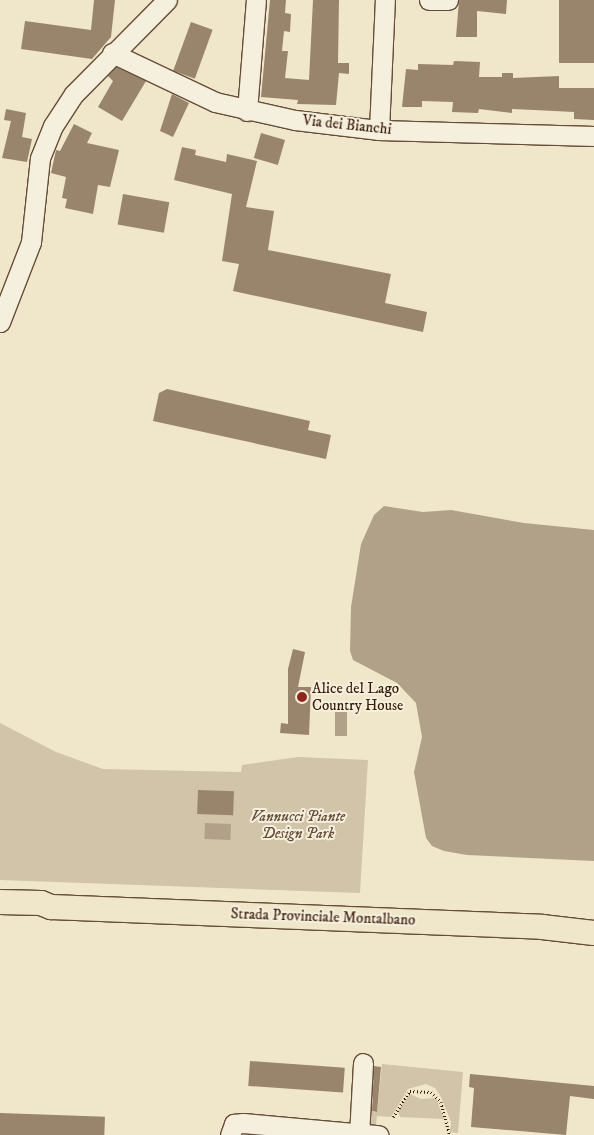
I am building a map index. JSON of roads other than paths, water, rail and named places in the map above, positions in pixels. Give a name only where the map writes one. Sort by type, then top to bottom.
[{"type":"main road","name":"Strada Provinciale Montalbano","points":[[0,902],[41,903],[51,907],[412,920],[594,933]]},
{"type":"main road","name":"Strada Provinciale Montalbano","points":[[0,911],[41,911],[51,907]]},
{"type":"street","points":[[0,322],[21,275],[31,242],[38,172],[44,144],[74,94],[112,53],[166,0]]},
{"type":"street","points":[[247,111],[256,0]]},
{"type":"street","points":[[378,130],[385,0]]},
{"type":"street","points":[[429,0],[448,0]]},
{"type":"street","name":"Via dei Bianchi","points":[[112,53],[208,99],[247,111],[378,130],[594,136]]},
{"type":"street","points":[[359,1134],[363,1063]]},
{"type":"street","points":[[230,1135],[234,1124],[243,1123],[378,1135]]},
{"type":"place","name":"Alice del Lago Country House","points":[[302,697]]},
{"type":"park label","name":"Vannucci Piante Design Park","points":[[298,824]]}]
